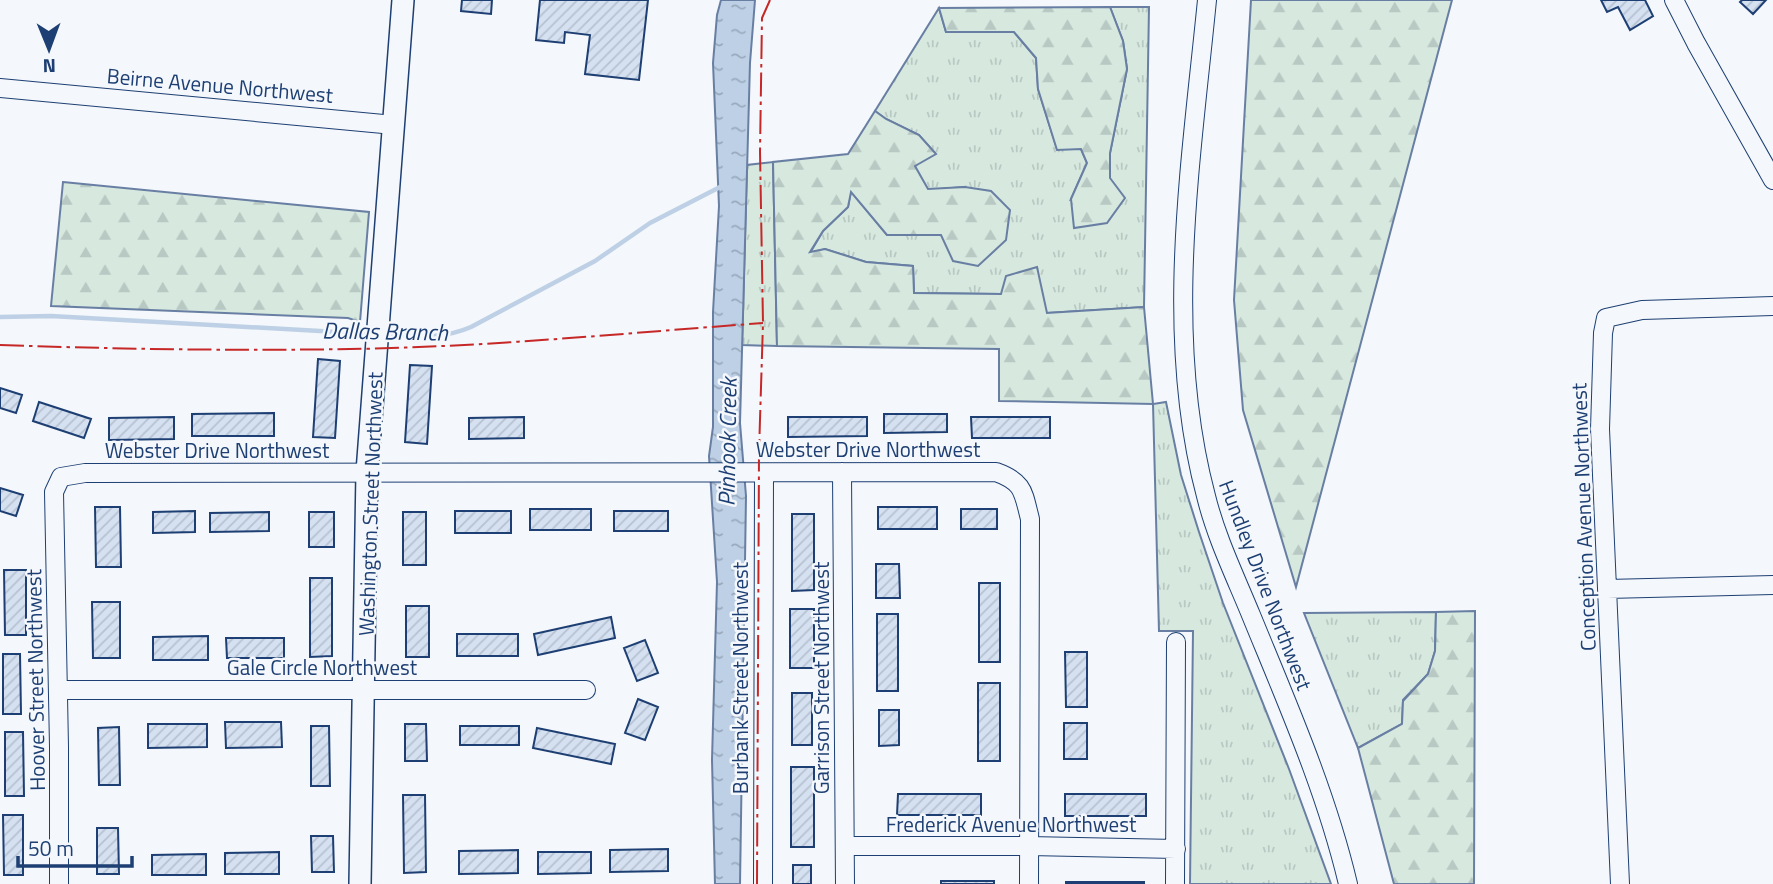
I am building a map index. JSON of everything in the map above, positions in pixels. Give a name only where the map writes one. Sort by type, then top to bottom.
[{"type":"main road","name":"Washington Street Northwest","points":[[360,884],[366,472],[403,0]]},
{"type":"street","name":"Hundley Drive Northwest","points":[[1207,0],[1189,186],[1185,260],[1185,347],[1196,457],[1206,498],[1224,548],[1308,756],[1348,884]]},
{"type":"street","points":[[1674,0],[1773,180]]},
{"type":"street","name":"Beirne Avenue Northwest","points":[[0,88],[394,125]]},
{"type":"street","name":"Conception Avenue Northwest","points":[[1620,884],[1600,429],[1602,333],[1606,318],[1642,310],[1773,306]]},
{"type":"street","name":"Webster Drive Northwest","points":[[61,477],[85,473],[693,471],[996,472],[1013,478],[1024,494],[1030,519],[1029,884]]},
{"type":"street","name":"Burbank Street Northwest","points":[[763,884],[764,472]]},
{"type":"street","name":"Garrison Street Northwest","points":[[842,472],[845,884]]},
{"type":"street","name":"Hoover Street Northwest","points":[[59,884],[54,492],[61,477]]},
{"type":"street","points":[[1607,590],[1773,585]]},
{"type":"street","points":[[1175,884],[1176,642]]},
{"type":"street","name":"Gale Circle Northwest","points":[[58,690],[586,690]]},
{"type":"street","name":"Frederick Avenue Northwest","points":[[845,846],[1176,849]]},
{"type":"green space","points":[[1251,0],[1452,0],[1296,587],[1243,410],[1234,300]]},
{"type":"green space","points":[[1110,7],[1149,7],[1144,307],[1046,313],[1036,268],[1001,294],[914,293],[913,266],[866,262],[825,249],[810,253],[823,231],[848,207],[851,191],[887,235],[941,235],[965,187],[928,190],[914,166],[935,153],[919,135],[875,111],[939,8],[946,32],[1014,32],[1036,58],[1038,89],[1057,149],[1081,149],[1087,163],[1071,199],[1110,178],[1110,153],[1127,69],[1123,41]]},
{"type":"green space","points":[[1110,7],[1123,41],[1127,69],[1110,153],[1110,178],[1125,198],[1107,223],[1074,228],[1071,199],[1087,163],[1081,149],[1057,150],[1038,89],[1036,58],[1014,32],[946,32],[939,8]]},
{"type":"green space","points":[[875,111],[919,135],[936,154],[915,166],[928,189],[965,187],[991,191],[1010,210],[1006,240],[978,266],[953,261],[941,235],[887,235],[851,192],[848,207],[823,231],[810,252],[825,249],[866,262],[913,266],[914,293],[1001,294],[1006,276],[1037,267],[1047,313],[1144,307],[1153,404],[999,401],[999,349],[777,346],[773,162],[848,154]]},
{"type":"green space","points":[[773,162],[777,346],[742,345],[747,165]]},
{"type":"green space","points":[[63,182],[369,212],[360,322],[348,318],[51,306]]},
{"type":"green space","points":[[1166,402],[1181,475],[1223,603],[1331,884],[1190,884],[1193,631],[1159,631],[1153,404]]},
{"type":"green space","points":[[1475,611],[1474,884],[1394,884],[1358,748],[1402,724],[1403,701],[1428,674],[1435,651],[1436,612]]},
{"type":"green space","points":[[1436,612],[1435,651],[1428,674],[1403,700],[1402,724],[1358,748],[1304,613]]},
{"type":"water","name":"Pinhook Creek","points":[[721,0],[755,0],[750,63],[740,423],[746,496],[740,884],[715,884],[712,760],[717,582],[709,456],[713,427],[713,312],[719,206],[713,63]]},
{"type":"building","points":[[462,0],[492,0],[491,14],[461,11]]},
{"type":"building","points":[[540,0],[648,0],[639,80],[585,74],[590,35],[565,32],[564,43],[536,40]]},
{"type":"building","points":[[1601,0],[1645,0],[1653,16],[1630,30],[1618,7],[1607,12]]},
{"type":"building","points":[[1766,0],[1753,14],[1740,2]]},
{"type":"building","points":[[318,359],[340,361],[335,438],[313,437]]},
{"type":"building","points":[[410,365],[432,366],[427,444],[405,442]]},
{"type":"building","points":[[0,388],[22,395],[16,413],[0,408]]},
{"type":"building","points":[[39,402],[91,419],[84,438],[33,421]]},
{"type":"building","points":[[274,413],[274,436],[192,436],[192,414]]},
{"type":"building","points":[[884,414],[947,414],[947,432],[884,433]]},
{"type":"building","points":[[174,417],[174,439],[109,440],[109,418]]},
{"type":"building","points":[[524,417],[524,438],[469,439],[469,418]]},
{"type":"building","points":[[788,417],[867,417],[867,436],[788,437]]},
{"type":"building","points":[[971,417],[1050,417],[1050,438],[972,438]]},
{"type":"building","points":[[0,488],[23,495],[16,516],[0,511]]},
{"type":"building","points":[[95,507],[120,507],[121,567],[96,567]]},
{"type":"building","points":[[878,507],[937,507],[937,529],[878,529]]},
{"type":"building","points":[[530,509],[591,509],[591,530],[530,530]]},
{"type":"building","points":[[961,509],[997,509],[997,529],[961,529]]},
{"type":"building","points":[[195,511],[195,532],[153,533],[153,512]]},
{"type":"building","points":[[455,511],[511,511],[511,533],[455,533]]},
{"type":"building","points":[[614,511],[668,511],[668,531],[614,531]]},
{"type":"building","points":[[269,512],[269,531],[210,532],[210,513]]},
{"type":"building","points":[[309,512],[334,512],[334,547],[309,547]]},
{"type":"building","points":[[403,512],[426,512],[426,565],[403,565]]},
{"type":"building","points":[[792,514],[814,514],[814,590],[792,591]]},
{"type":"building","points":[[876,564],[899,564],[900,598],[876,598]]},
{"type":"building","points":[[4,570],[26,570],[26,635],[5,635]]},
{"type":"building","points":[[310,578],[332,578],[332,656],[310,657]]},
{"type":"building","points":[[979,583],[1000,583],[1000,662],[979,662]]},
{"type":"building","points":[[92,602],[120,602],[120,658],[93,658]]},
{"type":"building","points":[[406,606],[429,606],[429,657],[406,657]]},
{"type":"building","points":[[790,609],[814,609],[814,668],[790,668]]},
{"type":"building","points":[[877,614],[898,614],[898,691],[877,691]]},
{"type":"building","points":[[611,617],[615,638],[538,655],[534,634]]},
{"type":"building","points":[[457,634],[518,634],[518,656],[457,656]]},
{"type":"building","points":[[208,636],[208,660],[153,660],[153,637]]},
{"type":"building","points":[[226,638],[284,638],[284,658],[227,658]]},
{"type":"building","points":[[645,640],[658,673],[637,681],[624,648]]},
{"type":"building","points":[[1065,652],[1087,652],[1087,707],[1066,707]]},
{"type":"building","points":[[3,654],[20,654],[21,714],[3,714]]},
{"type":"building","points":[[978,683],[1000,683],[1000,761],[978,761]]},
{"type":"building","points":[[792,693],[812,693],[812,745],[792,745]]},
{"type":"building","points":[[638,699],[658,707],[645,740],[625,733]]},
{"type":"building","points":[[879,710],[899,710],[899,745],[879,746]]},
{"type":"building","points":[[225,722],[281,722],[282,747],[226,748]]},
{"type":"building","points":[[1064,723],[1087,723],[1087,759],[1064,759]]},
{"type":"building","points":[[148,724],[207,724],[207,747],[148,748]]},
{"type":"building","points":[[405,724],[426,724],[427,761],[405,761]]},
{"type":"building","points":[[311,726],[329,726],[330,786],[311,786]]},
{"type":"building","points":[[460,726],[519,726],[519,745],[460,745]]},
{"type":"building","points":[[119,727],[120,785],[99,785],[98,728]]},
{"type":"building","points":[[537,728],[615,744],[611,764],[533,748]]},
{"type":"building","points":[[5,732],[23,732],[24,796],[5,796]]},
{"type":"building","points":[[791,767],[814,767],[814,847],[791,847]]},
{"type":"building","points":[[898,794],[981,794],[981,815],[897,815]]},
{"type":"building","points":[[1065,794],[1146,794],[1146,816],[1065,816]]},
{"type":"building","points":[[403,795],[425,795],[426,872],[404,873]]},
{"type":"building","points":[[3,815],[23,815],[23,875],[4,875]]},
{"type":"building","points":[[97,828],[118,828],[119,874],[97,874]]},
{"type":"building","points":[[311,836],[333,836],[334,872],[312,872]]},
{"type":"building","points":[[668,849],[668,871],[610,872],[610,850]]},
{"type":"building","points":[[518,850],[518,873],[459,874],[459,851]]},
{"type":"building","points":[[279,852],[279,874],[225,874],[225,853]]},
{"type":"building","points":[[538,852],[591,852],[591,873],[538,874]]},
{"type":"building","points":[[206,854],[206,875],[152,875],[152,855]]},
{"type":"building","points":[[793,865],[811,865],[811,884],[793,884]]},
{"type":"building","points":[[941,881],[994,881],[994,884],[941,884]]},
{"type":"building","points":[[1144,882],[1144,884],[1066,884]]},
{"type":"waterway","name":"Dallas Branch","points":[[385,334],[439,335],[471,327],[595,261],[650,223],[722,186]]},
{"type":"waterway","name":"Dallas Branch","points":[[0,317],[51,316],[373,334]]},
{"type":"power","points":[[757,884],[759,452],[763,323],[760,152],[762,18],[770,0]]},
{"type":"power","points":[[0,345],[219,350],[402,348],[763,323]]}]
